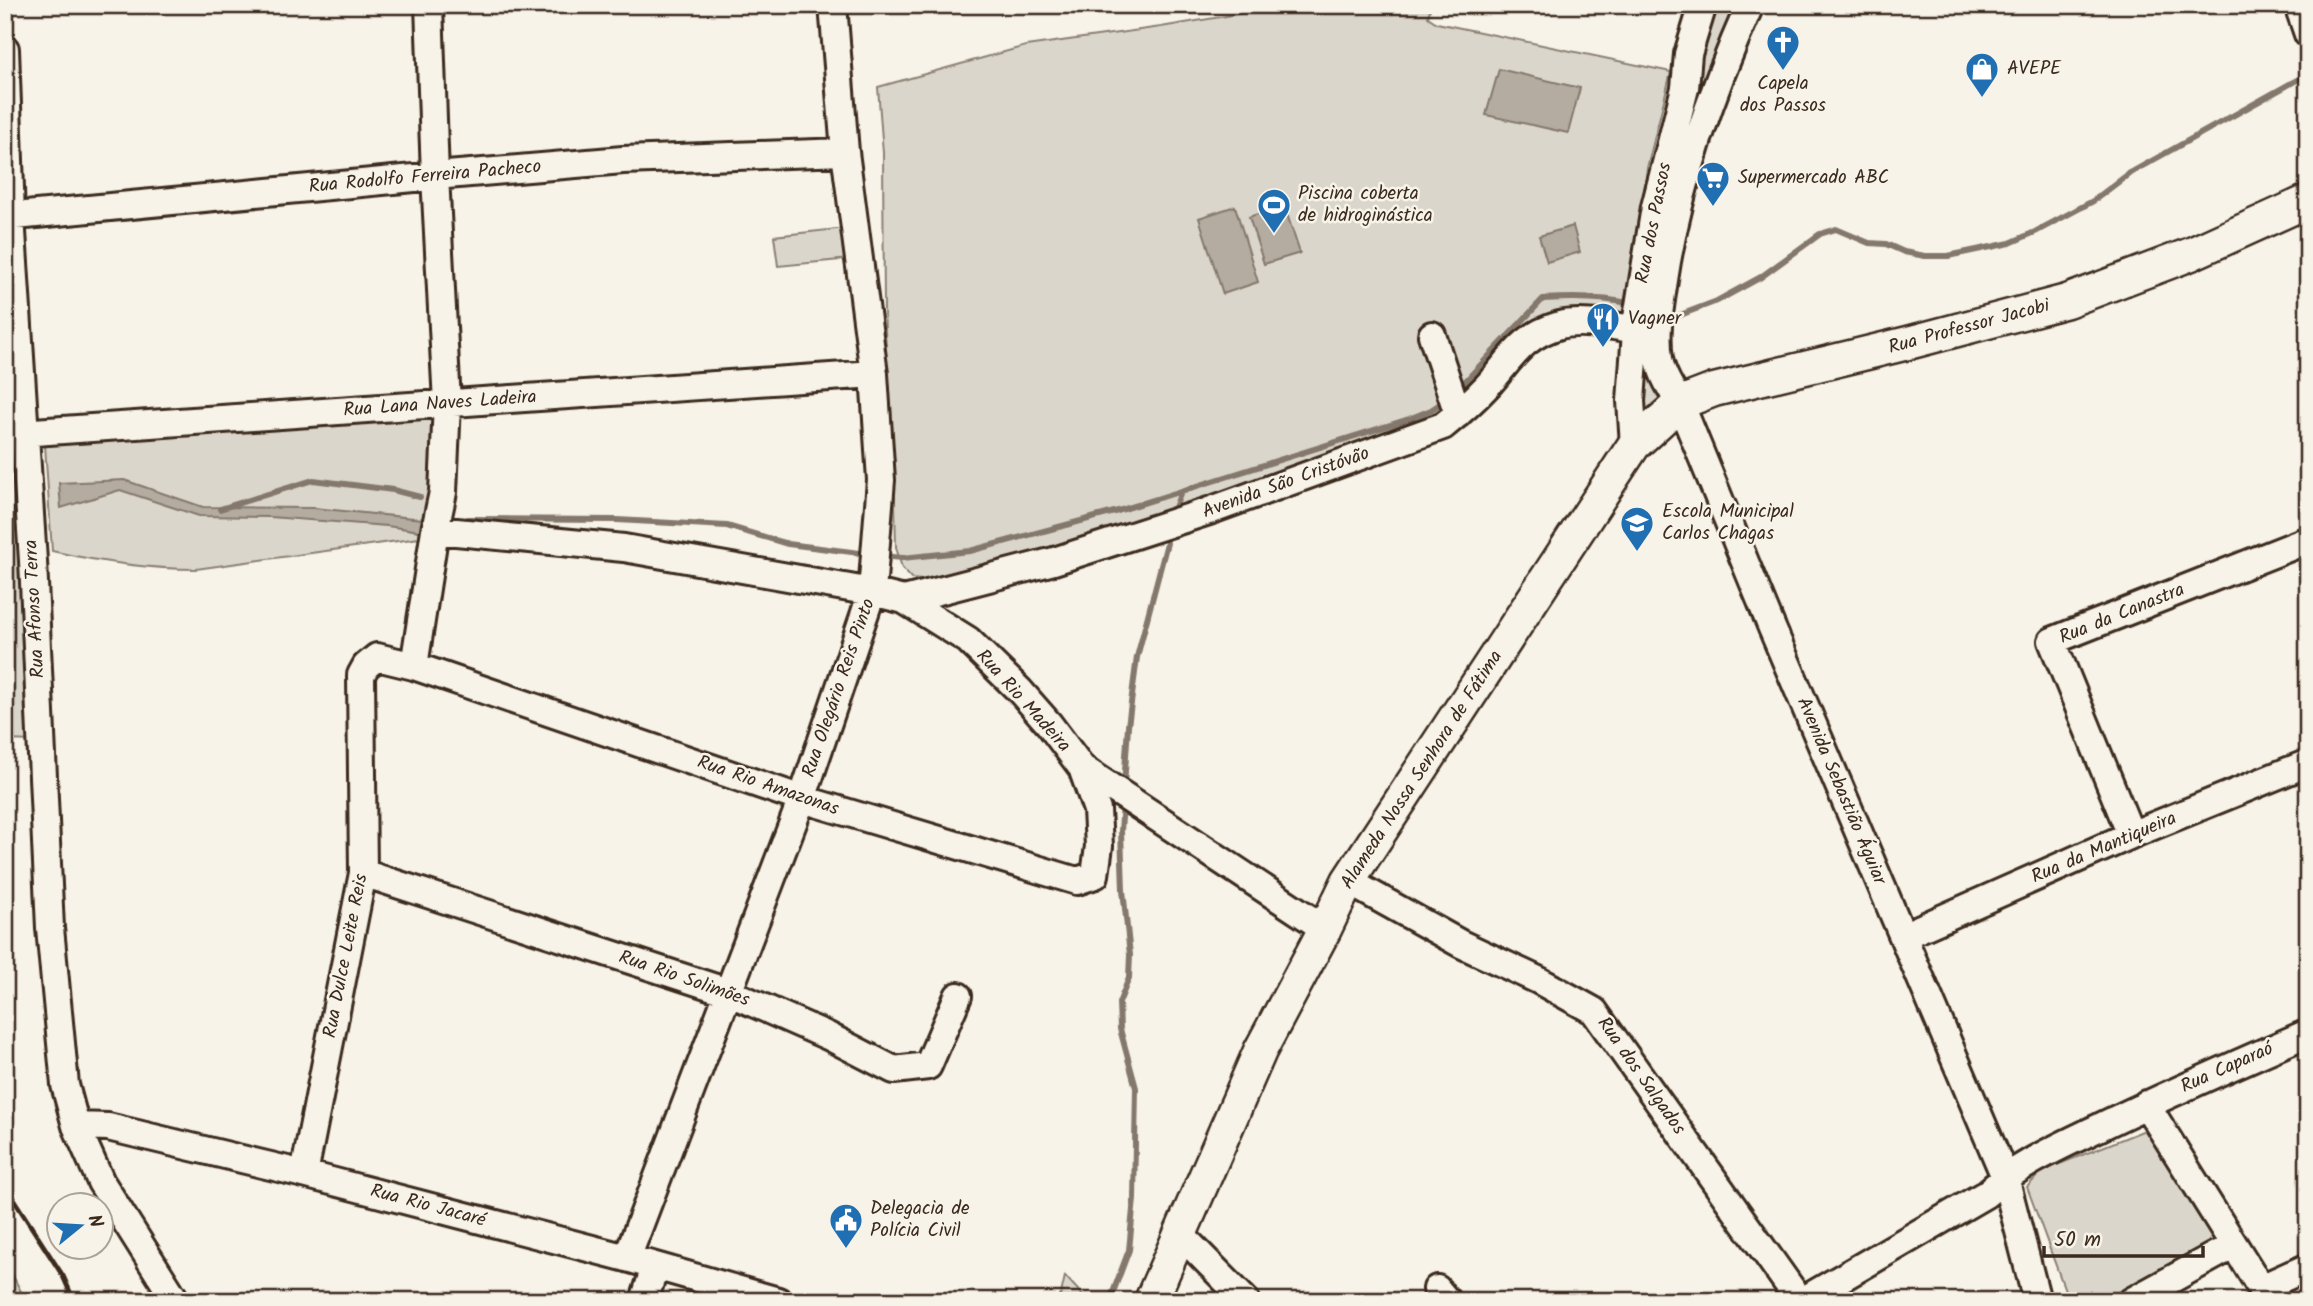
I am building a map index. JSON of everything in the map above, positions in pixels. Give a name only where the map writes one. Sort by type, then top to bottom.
[{"type":"main road","name":"Rua Professor Jacobi","points":[[1634,445],[1680,403],[1714,390],[2067,301],[2191,254],[2308,201]]},
{"type":"main road","name":"Alameda Nossa Senhora de Fátima","points":[[1151,1301],[1260,1051],[1348,881],[1634,445]]},
{"type":"street","points":[[414,666],[443,492],[447,403],[429,5]]},
{"type":"street","name":"Rua Olegário Reis Pinto","points":[[627,1258],[802,799],[875,569],[881,480],[874,374],[845,152],[833,5]]},
{"type":"street","name":"Rua dos Passos","points":[[1634,445],[1631,401],[1646,315],[1655,207],[1685,88],[1688,54],[1703,5]]},
{"type":"street","name":"Rua dos Passos","points":[[1680,403],[1659,362],[1646,315],[1669,246],[1698,140],[1723,68],[1750,5]]},
{"type":"street","points":[[2298,5],[2308,34]]},
{"type":"street","name":"Rua Afonso Terra","points":[[5,49],[15,433],[40,693],[50,928],[65,1085],[76,1126],[101,1182],[176,1301]]},
{"type":"street","name":"Rua Rodolfo Ferreira Pacheco","points":[[8,216],[623,160],[845,152]]},
{"type":"street","name":"Avenida São Cristóvão","points":[[904,600],[1054,561],[1209,510],[1443,426],[1489,384],[1514,352],[1537,334],[1563,324],[1611,325],[1646,315]]},
{"type":"street","points":[[1432,335],[1458,414]]},
{"type":"street","name":"Rua Lana Naves Ladeira","points":[[15,433],[874,374]]},
{"type":"street","name":"Avenida Sebastião Águiar","points":[[1680,403],[1772,628],[2005,1177],[2037,1301]]},
{"type":"street","name":"Rua Rio Madeira","points":[[435,530],[875,569],[904,600],[968,640],[1020,691],[1082,768],[1325,929]]},
{"type":"street","name":"Rua da Canastra","points":[[2132,835],[2052,641],[2308,540]]},
{"type":"street","name":"Rua Rio Amazonas","points":[[377,657],[414,666],[802,799],[1077,881],[1095,875],[1099,846],[1097,810],[1082,768]]},
{"type":"street","name":"Rua Dulce Leite Reis","points":[[303,1174],[363,873],[361,675],[366,666],[377,657]]},
{"type":"street","name":"Rua da Mantiqueira","points":[[1903,936],[2132,835],[2308,763]]},
{"type":"street","name":"Rua Rio Solimões","points":[[363,873],[728,992],[828,1036],[894,1070],[928,1066],[958,996]]},
{"type":"street","name":"Rua dos Salgados","points":[[1348,881],[1461,944],[1538,980],[1594,1011],[1801,1301]]},
{"type":"street","name":"Rua Caparaó","points":[[1801,1301],[1986,1194],[2005,1177],[2034,1159],[2146,1104],[2308,1032]]},
{"type":"street","points":[[2146,1104],[2263,1294],[2308,1267]]},
{"type":"street","name":"Rua Rio Jacaré","points":[[76,1126],[108,1127],[303,1174],[627,1258],[778,1301]]},
{"type":"street","points":[[1179,1233],[1246,1301]]},
{"type":"street","points":[[2132,1301],[2234,1245]]},
{"type":"street","points":[[645,1301],[655,1267]]},
{"type":"shaded area","points":[[1292,5],[1431,5],[1428,17],[1437,23],[1671,72],[1647,168],[1627,324],[1570,315],[1447,412],[1145,523],[982,567],[922,580],[912,579],[902,568],[896,547],[894,456],[884,310],[883,153],[878,87],[1026,46]]},
{"type":"shaded area","points":[[1707,5],[1746,5],[1666,248],[1672,399],[1655,416],[1642,414],[1642,325]]},
{"type":"shaded area","points":[[1499,69],[1580,88],[1568,133],[1486,115]]},
{"type":"shaded area","name":"Piscina coberta de hidroginástica","points":[[1284,205],[1300,253],[1264,264],[1249,217]]},
{"type":"shaded area","points":[[1235,206],[1258,282],[1223,294],[1199,218]]},
{"type":"shaded area","points":[[1573,226],[1580,252],[1547,262],[1539,236]]},
{"type":"shaded area","points":[[846,228],[850,259],[778,266],[774,236]]},
{"type":"shaded area","points":[[433,417],[431,486],[419,538],[196,569],[124,564],[52,551],[45,445]]},
{"type":"shaded area","points":[[14,443],[35,741],[5,740],[5,444]]},
{"type":"shaded area","points":[[124,480],[203,507],[314,508],[423,519],[420,531],[270,517],[199,516],[120,490],[61,508],[59,483]]},
{"type":"shaded area","points":[[2150,1128],[2223,1244],[2112,1295],[2090,1301],[2069,1301],[2027,1187],[2042,1171]]},
{"type":"shaded area","points":[[5,1261],[26,1301],[5,1301]]},
{"type":"shaded area","points":[[1065,1276],[1088,1301],[1057,1301]]},
{"type":"waterway","points":[[1667,314],[1675,317],[1717,301],[1761,277],[1820,234],[1836,229],[1869,243],[1886,244],[1904,252],[1925,256],[1948,256],[2010,243],[2093,201],[2130,173],[2304,76]]},
{"type":"waterway","points":[[1456,391],[1543,299],[1588,298],[1633,304]]},
{"type":"waterway","points":[[883,556],[902,558],[970,551],[1118,511],[1409,419],[1446,400]]},
{"type":"waterway","points":[[220,509],[313,480],[393,490],[420,497]]},
{"type":"waterway","points":[[1174,510],[1181,492]]},
{"type":"waterway","points":[[468,519],[617,520],[727,526],[788,544],[868,554]]},
{"type":"waterway","points":[[1124,786],[1137,657],[1167,543]]},
{"type":"waterway","points":[[1108,1301],[1129,1250],[1134,1199],[1136,1088],[1120,1029],[1119,1003],[1129,978],[1130,955],[1123,890],[1123,804]]},
{"type":"railway","points":[[5,1186],[63,1276],[74,1301]]},
{"type":"place","name":"Capela dos Passos","points":[[1783,72]]},
{"type":"place","name":"AVEPE","points":[[1982,99]]},
{"type":"place","name":"Supermercado ABC","points":[[1713,208]]},
{"type":"place","name":"Piscina coberta de hidroginástica","points":[[1274,235]]},
{"type":"place","name":"Vagner","points":[[1603,349]]},
{"type":"place","name":"Escola Municipal Carlos Chagas","points":[[1637,553]]},
{"type":"place","name":"Delegacia de Polícia Civil","points":[[846,1250]]}]
